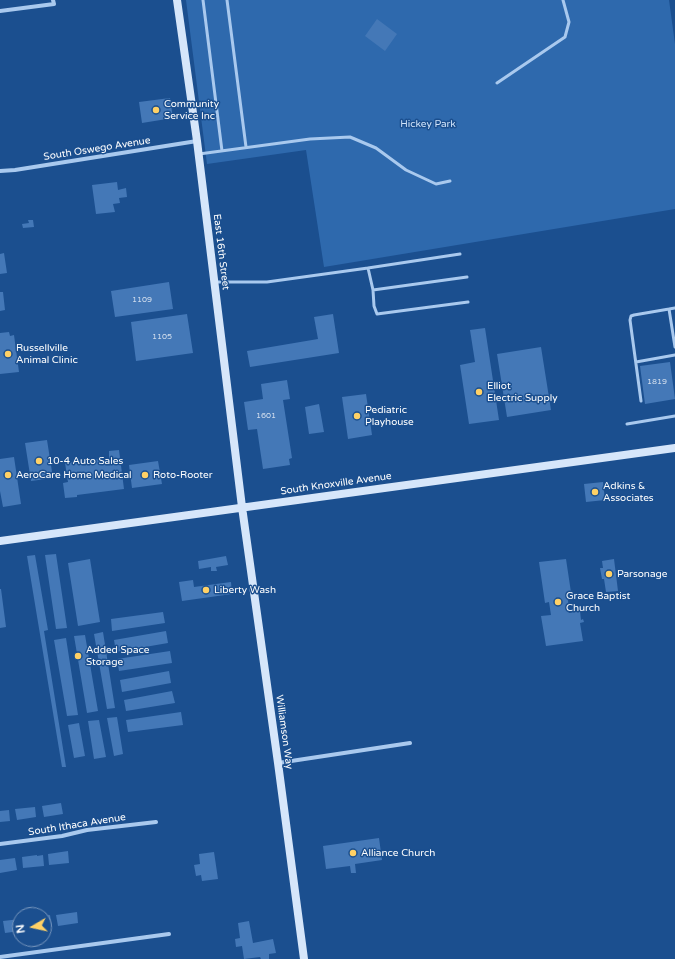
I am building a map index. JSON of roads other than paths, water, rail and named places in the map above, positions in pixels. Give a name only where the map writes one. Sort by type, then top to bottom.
[{"type":"street","name":"East 16th Street","points":[[177,0],[197,141],[242,507]]},
{"type":"street","points":[[0,11],[54,2]]},
{"type":"street","name":"South Oswego Avenue","points":[[0,171],[15,170],[197,141]]},
{"type":"street","name":"South Knoxville Avenue","points":[[0,540],[675,448]]},
{"type":"street","name":"Williamson Way","points":[[242,507],[304,959]]},
{"type":"street","points":[[278,763],[410,743]]},
{"type":"street","name":"South Ithaca Avenue","points":[[0,844],[62,836],[86,830],[156,822]]},
{"type":"street","points":[[0,957],[169,934]]},
{"type":"lane","points":[[203,0],[222,151]]},
{"type":"lane","points":[[227,0],[246,148]]},
{"type":"lane","points":[[497,83],[565,38],[569,22],[563,0]]},
{"type":"lane","points":[[198,154],[310,139],[350,137],[376,148],[406,170],[436,184],[450,181]]},
{"type":"lane","points":[[214,282],[267,282],[460,254]]},
{"type":"lane","points":[[368,268],[373,290],[374,306],[378,314],[468,302]]},
{"type":"lane","points":[[373,290],[467,277]]},
{"type":"lane","points":[[641,400],[630,320],[631,316],[634,314],[675,308]]},
{"type":"lane","points":[[669,309],[675,347]]},
{"type":"lane","points":[[636,362],[675,355]]},
{"type":"lane","points":[[627,424],[675,416]]},
{"type":"place","name":"Community Service Inc","points":[[156,110]]},
{"type":"place","name":"Russellville Animal Clinic","points":[[8,354]]},
{"type":"place","name":"Elliot Electric Supply","points":[[479,392]]},
{"type":"place","name":"Pediatric Playhouse","points":[[357,416]]},
{"type":"place","name":"10-4 Auto Sales","points":[[39,461]]},
{"type":"place","name":"AeroCare Home Medical","points":[[8,475]]},
{"type":"place","name":"Roto-Rooter","points":[[145,475]]},
{"type":"place","name":"Adkins & Associates","points":[[595,492]]},
{"type":"place","name":"Parsonage","points":[[609,574]]},
{"type":"place","name":"Liberty Wash","points":[[206,590]]},
{"type":"place","name":"Grace Baptist Church","points":[[558,602]]},
{"type":"place","name":"Added Space Storage","points":[[78,656]]},
{"type":"place","name":"Alliance Church","points":[[353,853]]},
{"type":"park label","name":"Hickey Park","points":[[428,124]]}]
